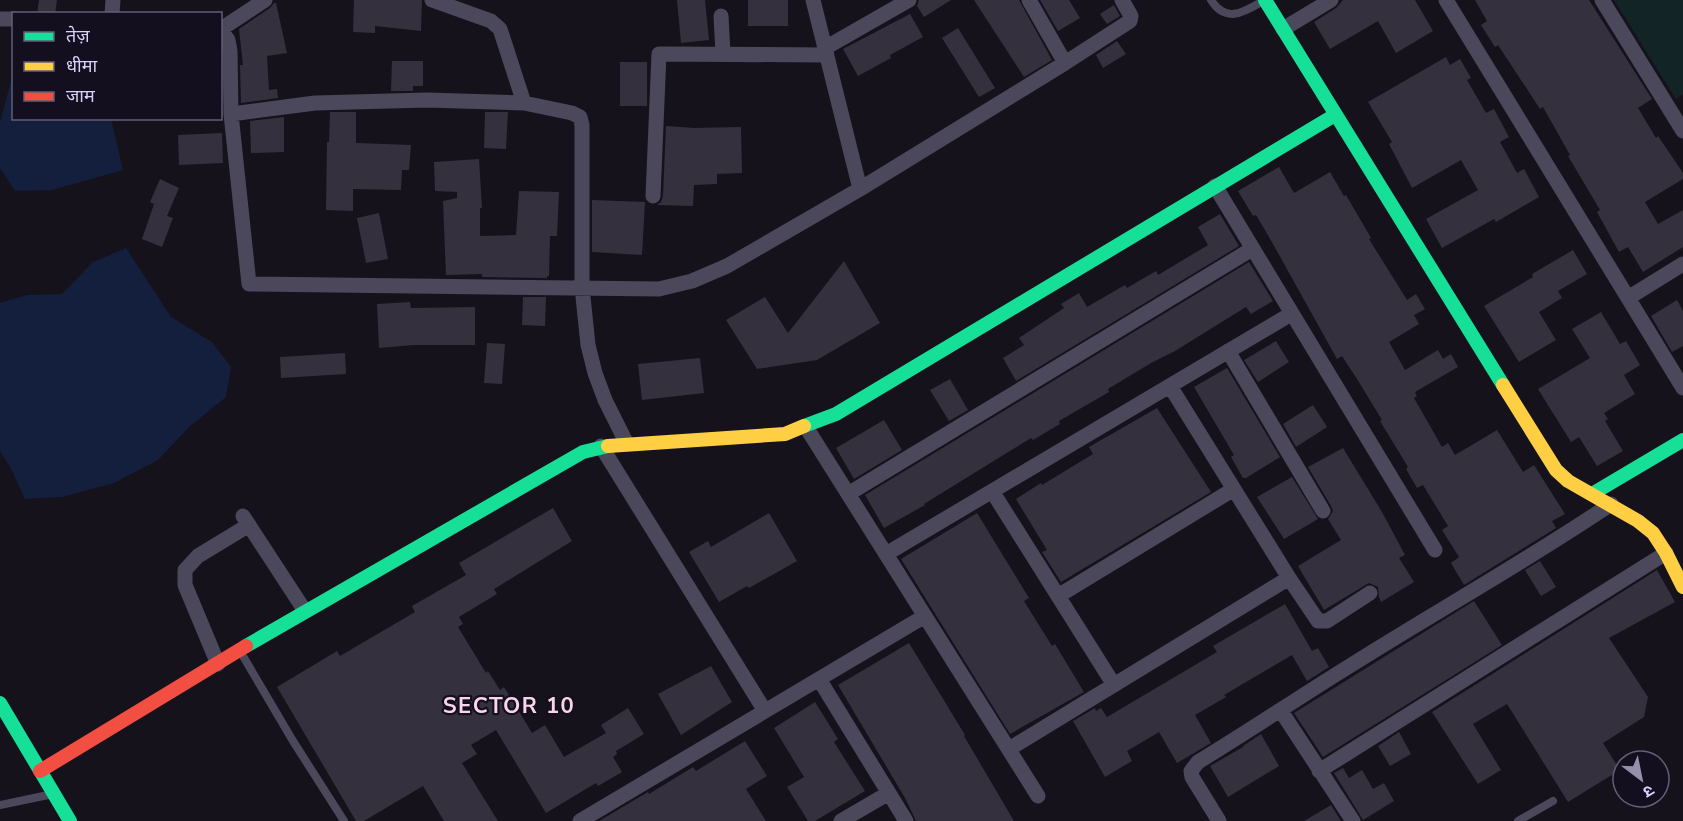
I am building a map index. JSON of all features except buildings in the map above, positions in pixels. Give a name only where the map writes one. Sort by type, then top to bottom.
[{"type":"street","points":[[222,28],[265,0]]},
{"type":"street","points":[[432,0],[491,21],[500,29],[524,103]]},
{"type":"street","points":[[813,0],[860,189]]},
{"type":"street","points":[[653,196],[658,54],[826,52],[909,0]]},
{"type":"street","points":[[1029,0],[1065,63]]},
{"type":"street","points":[[222,31],[228,40],[230,51],[231,114],[249,284],[659,289],[692,281],[727,266],[860,189],[1065,63],[1130,21],[1131,16],[1122,0]]},
{"type":"street","points":[[1265,0],[1556,470],[1568,481],[1611,504],[1653,533],[1683,587]]},
{"type":"street","points":[[1283,29],[1331,0]]},
{"type":"street","points":[[1446,0],[1683,388]]},
{"type":"street","points":[[1602,0],[1677,109],[1683,131]]},
{"type":"street","points":[[721,16],[723,54]]},
{"type":"street","points":[[231,114],[315,103],[427,100],[524,103],[572,113],[580,117],[582,125],[582,287],[588,345],[595,373],[627,444]]},
{"type":"street","points":[[40,771],[305,611],[583,452],[601,446],[785,434],[836,414],[1335,114]]},
{"type":"street","points":[[1215,186],[1435,550]]},
{"type":"street","points":[[848,494],[1252,249]]},
{"type":"street","points":[[1628,298],[1683,264]]},
{"type":"street","points":[[886,554],[1291,314]]},
{"type":"street","points":[[1228,351],[1323,511]]},
{"type":"street","points":[[1170,386],[1318,621],[1323,622],[1370,593]]},
{"type":"street","points":[[806,427],[1038,796]]},
{"type":"street","points":[[1592,494],[1683,440]]},
{"type":"street","points":[[601,446],[765,711]]},
{"type":"street","points":[[1058,596],[1234,489]]},
{"type":"street","points":[[992,491],[1113,686]]},
{"type":"street","points":[[1219,821],[1192,777],[1193,767],[1346,668],[1566,534],[1611,504]]},
{"type":"street","points":[[218,664],[185,585],[185,570],[198,556],[246,520],[305,611]]},
{"type":"street","points":[[1319,771],[1666,553]]},
{"type":"street","points":[[1009,749],[1290,578]]},
{"type":"street","points":[[580,821],[925,616]]},
{"type":"street","points":[[819,679],[906,821]]},
{"type":"street","points":[[0,703],[70,821]]},
{"type":"street","points":[[1281,711],[1353,821]]},
{"type":"street","points":[[841,821],[889,793]]},
{"type":"lane","points":[[1211,0],[1216,8],[1227,14],[1241,13],[1265,0]]},
{"type":"lane","points":[[240,651],[344,821]]},
{"type":"lane","points":[[0,805],[54,794]]},
{"type":"lane","points":[[1518,821],[1553,801]]},
{"type":"shaded area","points":[[1614,0],[1683,0],[1683,94],[1676,99]]},
{"type":"water","points":[[12,78],[12,120],[111,120],[123,170],[52,190],[15,191],[0,168],[0,122]]},
{"type":"water","points":[[126,248],[171,317],[212,342],[231,367],[226,397],[189,427],[158,460],[114,483],[62,497],[25,499],[0,451],[0,303],[27,295],[62,294],[93,262]]},
{"type":"traffic: fast","points":[[1265,0],[1503,385]]},
{"type":"traffic: fast","points":[[804,426],[836,414],[1335,115]]},
{"type":"traffic: fast","points":[[1592,494],[1683,440]]},
{"type":"traffic: fast","points":[[246,646],[583,452],[608,446]]},
{"type":"traffic: fast","points":[[0,703],[70,821]]},
{"type":"traffic: slow","points":[[1503,385],[1556,470],[1568,481],[1638,521],[1653,533],[1683,587]]},
{"type":"traffic: slow","points":[[608,446],[785,434],[804,426]]},
{"type":"traffic: jam","points":[[40,771],[246,646]]},
{"type":"district","name":"SECTOR 10","points":[[509,706]]}]
